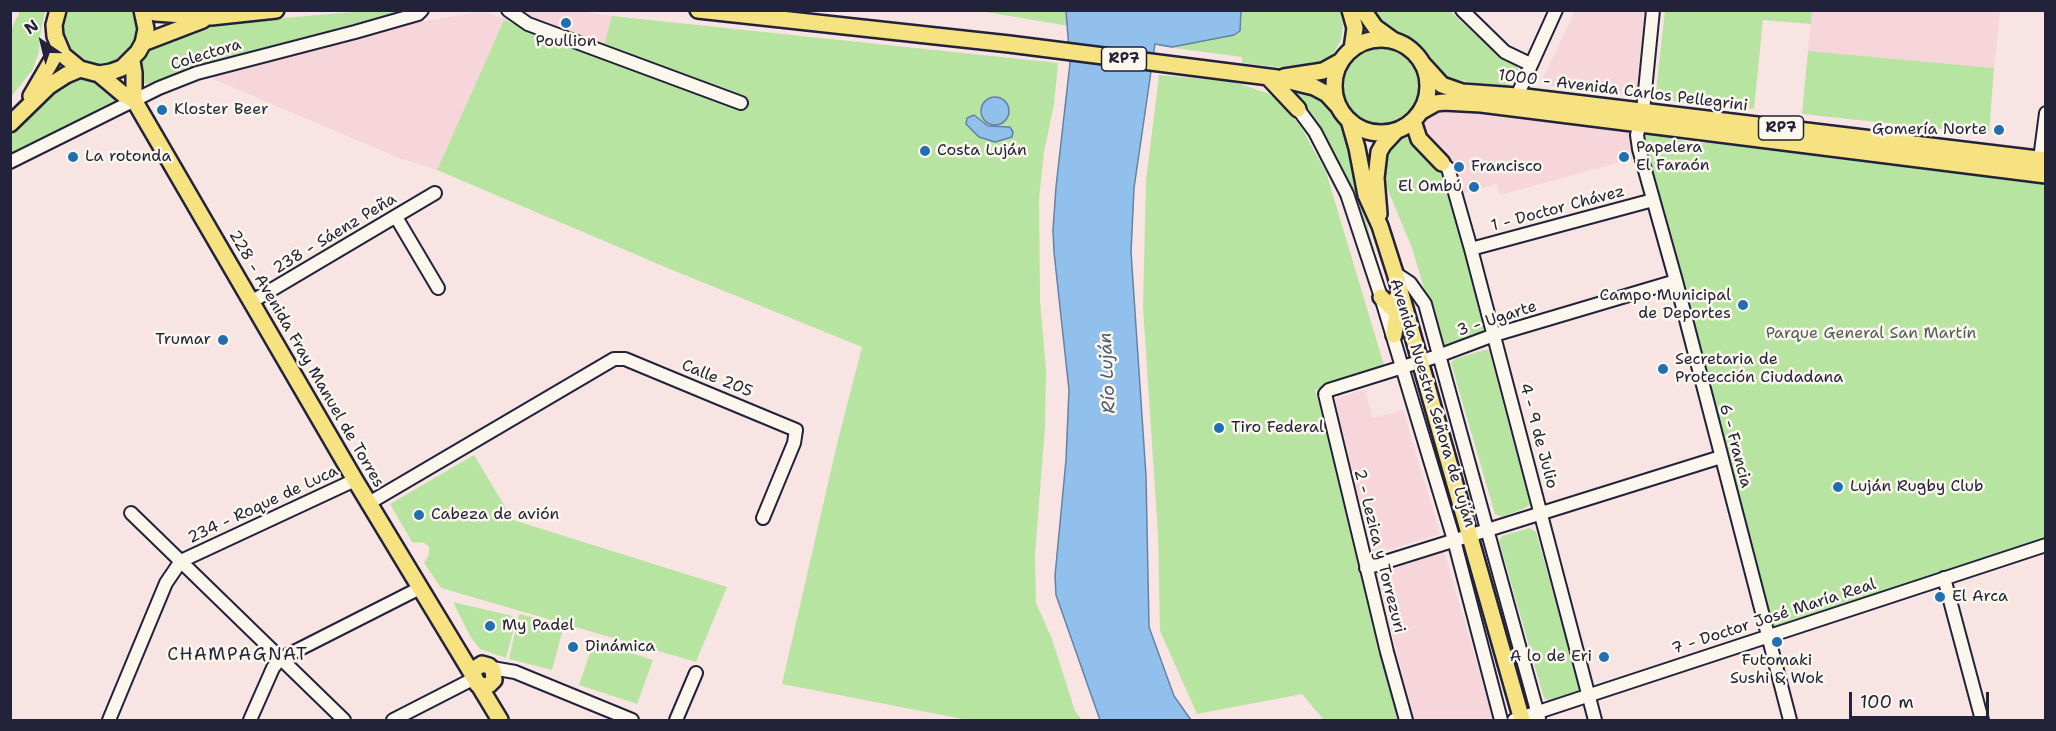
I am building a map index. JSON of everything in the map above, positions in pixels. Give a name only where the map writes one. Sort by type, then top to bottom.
[{"type":"main road","points":[[58,10],[54,25],[58,46],[63,55],[80,69],[99,74],[116,70],[132,61],[143,43],[146,29],[144,10],[155,13],[212,17],[276,10]]},
{"type":"main road","name":"RP7","points":[[698,10],[1009,44],[1273,77],[1314,87],[1327,94],[1358,128],[1373,133],[1396,131],[1417,116]]},
{"type":"main road","points":[[1350,10],[1355,28],[1352,49]]},
{"type":"main road","points":[[1363,10],[1374,27],[1396,41]]},
{"type":"main road","points":[[143,43],[212,17]]},
{"type":"main road","points":[[1352,49],[1373,40],[1396,41]]},
{"type":"main road","name":"RP7","points":[[1396,41],[1411,50],[1422,63]]},
{"type":"main road","points":[[24,110],[58,46]]},
{"type":"main road","name":"RP7","points":[[1273,77],[1323,70],[1341,61],[1352,49]]},
{"type":"main road","name":"228 - Avenida Fray Manuel de Torres","points":[[132,61],[134,100],[448,636],[484,676]]},
{"type":"main road","points":[[1337,105],[1335,78],[1341,61]]},
{"type":"main road","points":[[1422,63],[1427,77],[1428,92],[1417,116],[1416,135],[1423,146],[1442,163]]},
{"type":"main road","name":"1000 - Avenida Carlos Pellegrini","points":[[1422,63],[1442,85],[1462,92],[1517,96],[1642,118],[2046,175]]},
{"type":"main road","points":[[10,124],[50,86],[80,69]]},
{"type":"main road","name":"228 - Avenida Fray Manuel de Torres","points":[[99,74],[124,95],[134,100]]},
{"type":"main road","points":[[1273,77],[1298,109]]},
{"type":"main road","name":"1000 - Avenida Carlos Pellegrini","points":[[1417,116],[1436,104],[1450,102],[1642,118],[2043,160]]},
{"type":"main road","name":"Avenida Nuestra Señora de Luján","points":[[1349,120],[1366,195],[1380,226],[1395,273],[1471,535],[1519,720]]},
{"type":"main road","name":"Avenida Nuestra Señora de Luján","points":[[1380,226],[1376,178],[1379,152],[1396,131]]},
{"type":"main road","points":[[1394,335],[1397,313],[1395,273]]},
{"type":"main road","points":[[1381,297],[1412,332]]},
{"type":"main road","points":[[484,676],[491,707],[500,720]]},
{"type":"street","name":"Colectora","points":[[10,162],[159,88],[197,73],[355,32],[418,14],[422,10]]},
{"type":"street","points":[[508,10],[528,24],[741,103]]},
{"type":"street","points":[[1462,10],[1505,52],[1530,64]]},
{"type":"street","points":[[1517,96],[1556,10]]},
{"type":"street","name":"6 - Francia","points":[[1653,10],[1642,118],[1637,135],[1639,149],[1676,281],[1790,720]]},
{"type":"street","name":"Avenida Nuestra Señora de Luján","points":[[1298,109],[1315,132],[1347,194],[1394,335],[1454,540],[1501,720]]},
{"type":"street","points":[[2043,160],[2046,113]]},
{"type":"street","name":"4 - 9 de Julio","points":[[1442,163],[1448,168],[1471,249],[1595,720]]},
{"type":"street","name":"238 - Sáenz Peña","points":[[251,302],[435,193]]},
{"type":"street","name":"1 - Doctor Chávez","points":[[1471,249],[1653,200]]},
{"type":"street","points":[[396,217],[438,288]]},
{"type":"street","name":"Avenida Nuestra Señora de Luján","points":[[1395,273],[1410,283],[1425,304],[1539,717]]},
{"type":"street","name":"3 - Ugarte","points":[[1329,390],[1438,356],[1494,335],[1676,281]]},
{"type":"street","name":"Calle 205","points":[[369,503],[614,359],[625,359],[796,430],[794,442],[762,518]]},
{"type":"street","name":"2 - Lezica y Torrezuri","points":[[1329,390],[1324,397],[1406,720]]},
{"type":"street","points":[[1366,568],[1721,456]]},
{"type":"street","name":"234 - Roque de Luca","points":[[109,720],[166,583],[181,561],[355,480]]},
{"type":"street","points":[[131,513],[345,720]]},
{"type":"street","name":"7 - Doctor José María Real","points":[[1519,720],[1539,717],[1588,695],[2046,545]]},
{"type":"street","points":[[1944,578],[1982,720]]},
{"type":"street","points":[[250,720],[273,668],[280,659],[420,588]]},
{"type":"street","points":[[393,720],[484,676],[515,672],[555,691],[632,720]]},
{"type":"street","points":[[676,720],[696,673]]},
{"type":"shaded area","points":[[508,10],[569,10],[612,16],[601,55],[504,20],[437,170],[399,158],[206,76],[382,29],[482,11],[504,19]]},
{"type":"shaded area","points":[[1575,11],[1648,11],[1638,96],[1543,85],[1541,82]]},
{"type":"shaded area","points":[[1812,11],[2000,11],[1994,68],[1808,51]]},
{"type":"shaded area","points":[[1438,106],[1623,127],[1630,136],[1635,158],[1500,195],[1497,184],[1461,194],[1451,159],[1430,145],[1421,129],[1424,117]]},
{"type":"shaded area","points":[[1365,390],[1373,418],[1403,410],[1440,534],[1373,554],[1333,399]]},
{"type":"shaded area","points":[[1444,552],[1493,717],[1482,720],[1414,720],[1377,573]]},
{"type":"green space","points":[[378,10],[412,11],[206,65],[180,73],[160,83],[144,84],[141,81],[139,68],[149,48],[159,40],[210,24]]},
{"type":"green space","points":[[986,10],[1095,11],[1093,30],[986,12]]},
{"type":"green space","points":[[1665,10],[1812,11],[1811,24],[1763,20],[1754,109],[1655,99]]},
{"type":"green space","points":[[20,11],[45,11],[39,51],[33,69],[11,97],[11,30]]},
{"type":"green space","points":[[68,11],[133,11],[137,29],[135,41],[120,59],[109,64],[97,65],[85,62],[67,45],[64,21]]},
{"type":"green space","points":[[1169,11],[1340,11],[1343,26],[1341,40],[1333,55],[1324,61],[1306,68],[1276,67],[1242,63],[1242,57],[1159,46]]},
{"type":"green space","points":[[1367,11],[1450,11],[1497,54],[1515,63],[1519,71],[1511,84],[1504,87],[1450,79],[1434,68],[1414,43],[1389,30]]},
{"type":"green space","points":[[612,16],[1058,63],[1039,199],[1040,300],[1046,370],[1045,427],[1035,555],[1036,603],[1052,639],[1075,711],[1082,720],[968,720],[782,684],[837,444],[862,347],[670,269],[437,170],[504,20],[601,55]]},
{"type":"green space","points":[[1381,42],[1404,49],[1416,61],[1423,84],[1416,107],[1404,119],[1381,126],[1358,119],[1346,107],[1339,84],[1346,61],[1358,49]]},
{"type":"green space","points":[[1808,51],[1994,68],[1989,134],[1802,114]]},
{"type":"green space","points":[[1159,75],[1235,82],[1269,94],[1283,104],[1301,127],[1326,172],[1384,365],[1315,390],[1363,561],[1404,720],[1324,720],[1302,694],[1197,714],[1160,631],[1158,535],[1143,307],[1146,181]]},
{"type":"green space","points":[[89,76],[113,94],[115,101],[11,157],[11,137],[23,118],[70,78]]},
{"type":"green space","points":[[1284,84],[1307,88],[1327,100],[1346,130],[1357,187],[1385,296],[1356,198],[1342,168],[1316,122],[1299,99]]},
{"type":"green space","points":[[1411,127],[1446,173],[1486,324],[1477,334],[1444,345],[1440,341],[1412,248],[1383,178],[1382,157],[1398,134]]},
{"type":"green space","name":"Parque General San Martín","points":[[1640,131],[1702,143],[1734,142],[2045,178],[2045,538],[1777,627],[1771,625]]},
{"type":"green space","points":[[1489,350],[1530,504],[1502,517],[1495,514],[1451,363],[1455,359]]},
{"type":"green space","points":[[474,455],[513,520],[727,587],[696,662],[441,588],[424,563],[429,554],[429,547],[424,543],[412,542],[390,504]]},
{"type":"green space","points":[[1530,528],[1536,532],[1580,687],[1578,693],[1549,701],[1544,698],[1499,541],[1502,536]]},
{"type":"green space","name":"My Padel","points":[[453,602],[517,617],[506,658],[480,649],[470,636]]},
{"type":"green space","points":[[519,614],[564,625],[552,670],[509,659]]},
{"type":"green space","points":[[594,641],[653,660],[637,704],[579,685]]},
{"type":"water","name":"Río Luján","points":[[1066,11],[1241,11],[1240,31],[1234,35],[1172,47],[1155,44],[1134,188],[1131,252],[1146,476],[1149,627],[1174,696],[1191,720],[1100,720],[1056,595],[1055,576],[1066,460],[1069,390],[1053,230],[1070,63]]},
{"type":"water","points":[[995,97],[1005,101],[1009,111],[1005,121],[995,125],[985,121],[981,111],[985,101]]},
{"type":"water","points":[[974,115],[988,126],[1010,127],[1013,132],[1012,137],[995,142],[979,137],[966,124],[967,118]]},
{"type":"place","name":"Poullion","points":[[566,23]]},
{"type":"place","name":"Kloster Beer","points":[[162,110]]},
{"type":"place","name":"Gomería Norte","points":[[1999,130]]},
{"type":"place","name":"Costa Luján","points":[[925,151]]},
{"type":"place","name":"La rotonda","points":[[73,157]]},
{"type":"place","name":"Papelera El Faraón","points":[[1624,157]]},
{"type":"place","name":"Francisco","points":[[1459,167]]},
{"type":"place","name":"El Ombú","points":[[1474,187]]},
{"type":"place","name":"Campo Municipal de Deportes","points":[[1743,305]]},
{"type":"place","name":"Trumar","points":[[223,340]]},
{"type":"place","name":"Secretaria de Protección Ciudadana","points":[[1663,369]]},
{"type":"place","name":"Tiro Federal","points":[[1219,428]]},
{"type":"place","name":"Luján Rugby Club","points":[[1838,487]]},
{"type":"place","name":"Cabeza de avión","points":[[419,515]]},
{"type":"place","name":"El Arca","points":[[1940,597]]},
{"type":"place","name":"My Padel","points":[[490,626]]},
{"type":"place","name":"Futomaki Sushi & Wok","points":[[1777,642]]},
{"type":"place","name":"Dinámica","points":[[573,647]]},
{"type":"place","name":"A lo de Eri","points":[[1604,657]]},
{"type":"district","name":"CHAMPAGNAT","points":[[238,655]]}]
